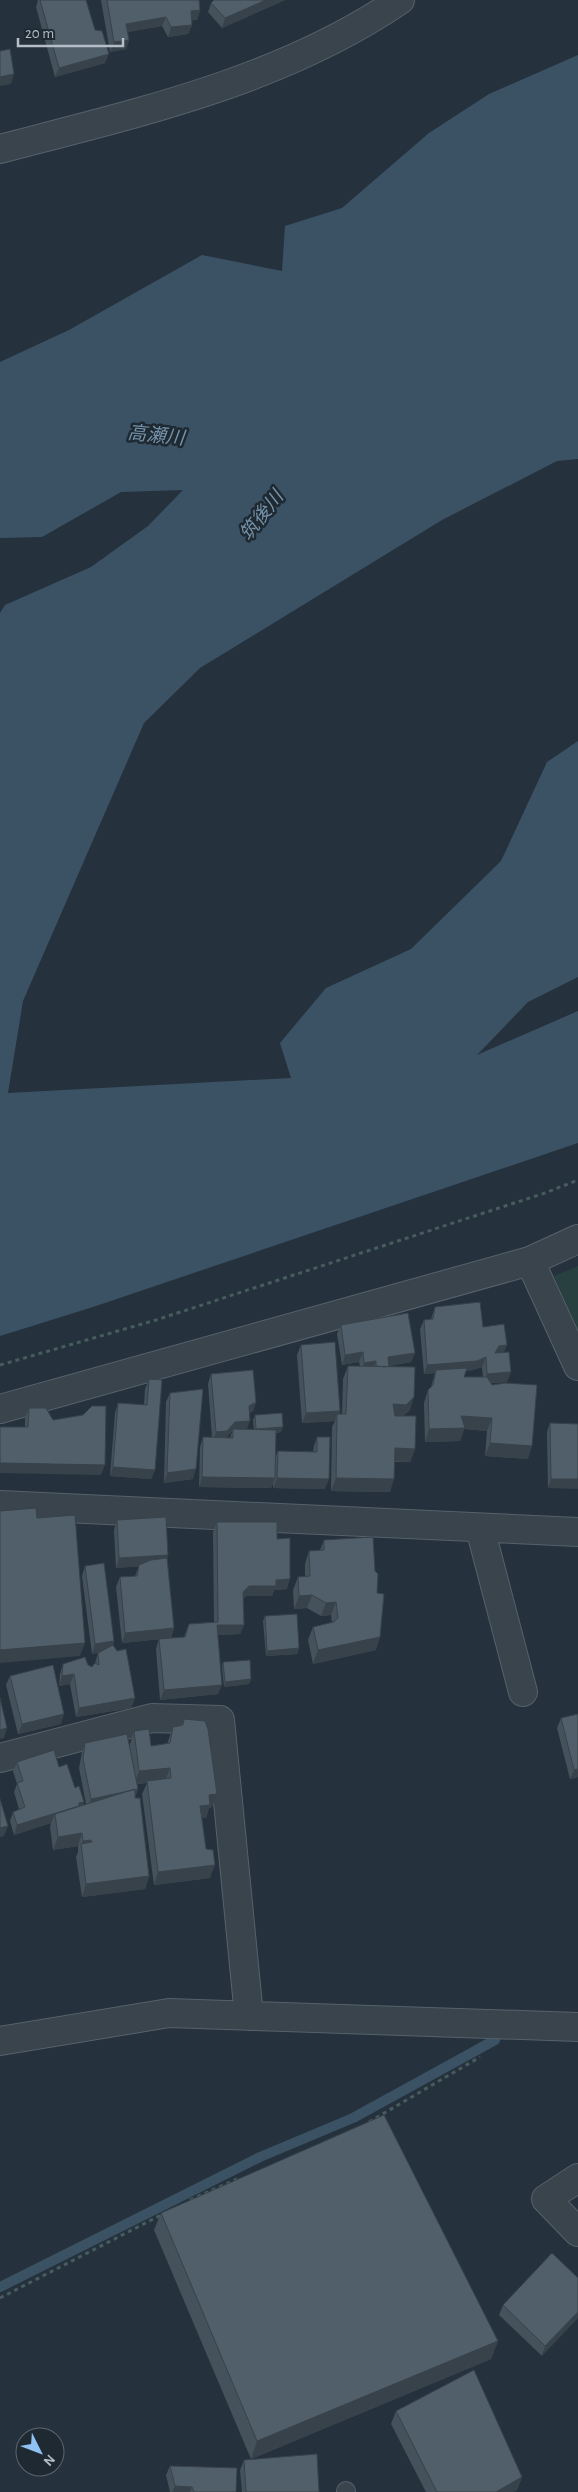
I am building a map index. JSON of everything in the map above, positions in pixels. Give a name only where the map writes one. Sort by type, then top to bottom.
[{"type":"street","points":[[0,149],[141,112],[260,72],[363,26],[400,0]]},
{"type":"street","points":[[0,1410],[530,1261],[578,1239]]},
{"type":"street","points":[[530,1261],[578,1366]]},
{"type":"street","points":[[0,1505],[578,1532]]},
{"type":"street","points":[[480,1528],[523,1692]]},
{"type":"street","points":[[0,1758],[152,1718],[220,1720],[248,2016]]},
{"type":"street","points":[[0,2041],[169,2013],[578,2027]]},
{"type":"street","points":[[578,2178],[546,2199],[578,2232]]},
{"type":"path","points":[[0,1365],[166,1317],[526,1200],[578,1180]]},
{"type":"path","points":[[365,2125],[482,2056]]},
{"type":"path","points":[[189,2201],[241,2178]]},
{"type":"path","points":[[0,2298],[172,2210]]},
{"type":"green space","points":[[578,1266],[578,1332],[554,1276]]},
{"type":"water","points":[[578,55],[578,459],[557,461],[442,520],[200,668],[144,723],[23,1001],[8,1093],[291,1078],[280,1043],[326,988],[411,949],[501,861],[547,762],[578,741],[578,977],[528,1002],[477,1055],[578,1011],[578,1143],[93,1307],[0,1336],[0,613],[5,605],[91,567],[148,526],[183,490],[121,492],[42,537],[0,538],[0,362],[69,330],[202,255],[282,271],[285,226],[342,208],[429,133],[489,94]]},
{"type":"building","points":[[40,0],[86,0],[95,30],[102,31],[109,54],[59,68]]},
{"type":"building","points":[[107,0],[199,0],[200,10],[191,11],[192,25],[171,27],[166,17],[126,24],[129,40],[114,42]]},
{"type":"building","points":[[214,0],[266,0],[225,18],[211,3]]},
{"type":"building","points":[[10,49],[14,74],[0,77],[0,51]]},
{"type":"building","points":[[480,1302],[483,1327],[504,1324],[507,1345],[499,1346],[495,1353],[509,1352],[511,1372],[487,1374],[486,1357],[477,1361],[427,1365],[424,1320],[433,1319],[435,1307]]},
{"type":"building","points":[[408,1313],[415,1353],[388,1357],[389,1366],[385,1367],[376,1366],[376,1361],[364,1363],[363,1352],[345,1355],[341,1325]]},
{"type":"building","points":[[335,1342],[340,1411],[306,1413],[301,1345]]},
{"type":"building","points":[[348,1366],[415,1367],[414,1397],[406,1405],[393,1404],[395,1416],[416,1416],[415,1449],[395,1448],[394,1479],[336,1478],[337,1414],[346,1414]]},
{"type":"building","points":[[467,1368],[464,1377],[487,1377],[492,1385],[505,1383],[537,1385],[532,1446],[490,1443],[492,1418],[461,1416],[465,1428],[429,1429],[428,1390],[433,1385],[436,1370]]},
{"type":"building","points":[[253,1370],[256,1402],[249,1406],[250,1421],[235,1422],[227,1431],[216,1432],[211,1374]]},
{"type":"building","points":[[149,1379],[162,1380],[155,1470],[113,1467],[118,1403],[147,1405]]},
{"type":"building","points":[[203,1389],[196,1469],[167,1473],[170,1393]]},
{"type":"building","points":[[92,1406],[106,1406],[105,1465],[0,1463],[0,1427],[28,1427],[29,1408],[46,1408],[53,1420],[83,1415]]},
{"type":"building","points":[[282,1413],[283,1427],[256,1429],[255,1415]]},
{"type":"building","points":[[550,1423],[578,1424],[578,1479],[551,1479]]},
{"type":"building","points":[[233,1429],[276,1430],[275,1478],[202,1477],[203,1437],[233,1438]]},
{"type":"building","points":[[317,1437],[330,1437],[329,1479],[277,1478],[278,1451],[317,1452]]},
{"type":"building","points":[[36,1508],[37,1518],[75,1515],[85,1643],[0,1650],[0,1511]]},
{"type":"building","points":[[166,1517],[168,1555],[119,1558],[117,1520]]},
{"type":"building","points":[[217,1522],[277,1522],[277,1539],[290,1538],[290,1579],[276,1580],[276,1586],[249,1586],[243,1592],[244,1625],[217,1625],[222,1685],[164,1690],[159,1639],[185,1637],[189,1624],[218,1622]]},
{"type":"building","points":[[373,1537],[375,1571],[378,1574],[377,1593],[384,1594],[380,1637],[318,1650],[313,1627],[334,1622],[338,1618],[336,1602],[326,1603],[312,1595],[299,1596],[298,1577],[310,1576],[309,1551],[324,1550],[324,1540]]},
{"type":"building","points":[[167,1558],[174,1628],[125,1633],[120,1577],[137,1576],[139,1565],[151,1560]]},
{"type":"building","points":[[104,1563],[114,1641],[95,1644],[85,1566]]},
{"type":"building","points":[[297,1614],[299,1648],[267,1651],[265,1616]]},
{"type":"building","points":[[113,1645],[117,1651],[126,1649],[135,1698],[79,1708],[74,1674],[62,1676],[63,1664],[85,1657],[88,1665],[92,1667],[95,1663],[99,1665],[98,1653]]},
{"type":"building","points":[[250,1660],[251,1679],[225,1682],[223,1662]]},
{"type":"building","points":[[53,1665],[64,1714],[22,1724],[10,1676]]},
{"type":"building","points":[[0,1698],[7,1728],[0,1730]]},
{"type":"building","points":[[578,1714],[578,1769],[574,1770],[561,1718]]},
{"type":"building","points":[[184,1719],[205,1721],[208,1729],[217,1794],[209,1795],[210,1805],[200,1806],[206,1849],[213,1850],[215,1865],[158,1872],[147,1781],[171,1778],[170,1768],[139,1771],[134,1731],[149,1729],[151,1746],[170,1743],[173,1727],[183,1725]]},
{"type":"building","points":[[127,1734],[138,1789],[91,1799],[83,1759],[85,1743]]},
{"type":"building","points":[[54,1750],[59,1767],[67,1764],[75,1788],[79,1786],[84,1802],[79,1803],[79,1806],[17,1825],[13,1812],[25,1807],[17,1783],[23,1781],[17,1762]]},
{"type":"building","points":[[135,1789],[135,1798],[140,1798],[149,1876],[86,1884],[81,1844],[92,1842],[91,1840],[83,1841],[82,1833],[58,1837],[55,1814]]},
{"type":"building","points":[[0,1799],[8,1826],[0,1828]]},
{"type":"building","points":[[384,2115],[498,2341],[257,2441],[161,2213]]},
{"type":"building","points":[[552,2253],[578,2278],[578,2312],[545,2346],[503,2305]]},
{"type":"building","points":[[474,2370],[522,2477],[496,2492],[437,2492],[396,2411]]},
{"type":"building","points":[[317,2454],[319,2492],[246,2492],[244,2460]]},
{"type":"building","points":[[170,2466],[237,2468],[236,2492],[194,2492],[192,2487],[175,2486]]},
{"type":"waterway","points":[[0,2287],[260,2157],[353,2118],[495,2040]]},
{"type":"water label","name":"高瀬川","points":[[156,436]]},
{"type":"water label","name":"筑後川","points":[[262,516]]}]
